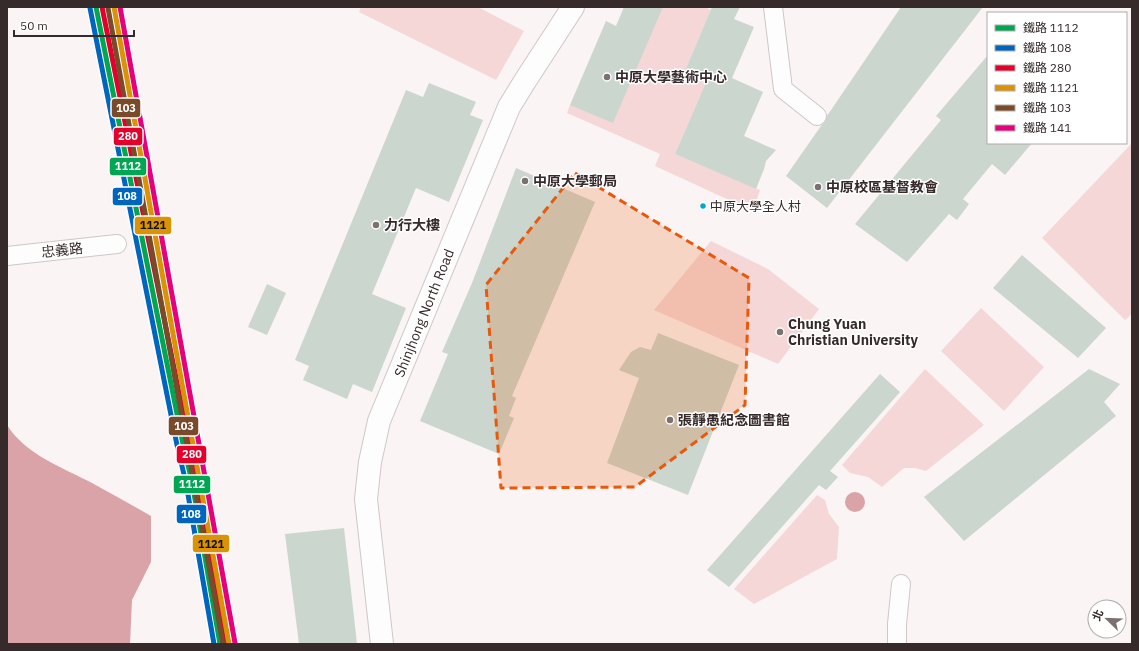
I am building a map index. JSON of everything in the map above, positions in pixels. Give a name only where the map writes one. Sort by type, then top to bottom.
[{"type":"street","name":"Shinjhong North Road","points":[[382,644],[366,499],[370,462],[379,421],[509,107],[524,81],[573,7]]},
{"type":"street","points":[[773,7],[783,89],[816,116]]},
{"type":"street","name":"忠義路","points":[[7,256],[117,244]]},
{"type":"street","points":[[897,644],[897,624],[901,584]]},
{"type":"highlighted area","points":[[575,173],[749,278],[745,405],[635,487],[501,488],[486,285]]},
{"type":"shaded area","points":[[361,7],[478,7],[524,31],[496,80],[359,12]]},
{"type":"shaded area","points":[[663,7],[705,7],[711,10],[685,71],[707,80],[675,154],[760,190],[753,211],[655,166],[660,154],[567,113],[570,105]]},
{"type":"shaded area","points":[[1132,143],[1132,314],[1125,320],[1042,238]]},
{"type":"shaded area","points":[[711,241],[768,269],[819,309],[778,364],[654,310]]},
{"type":"shaded area","points":[[981,308],[1044,367],[1004,411],[941,351]]},
{"type":"shaded area","points":[[925,369],[984,425],[926,471],[915,468],[904,468],[882,487],[868,477],[850,473],[842,465]]},
{"type":"shaded area","points":[[7,425],[24,444],[45,459],[151,516],[151,562],[132,600],[130,644],[7,644]]},
{"type":"shaded area","points":[[855,492],[862,495],[865,502],[862,509],[855,512],[848,509],[845,502],[848,495]]},
{"type":"shaded area","points":[[817,495],[825,500],[829,514],[839,527],[837,559],[754,604],[734,589]]},
{"type":"building","points":[[624,7],[663,7],[613,123],[570,105],[606,21],[616,26]]},
{"type":"building","points":[[712,7],[740,7],[734,19],[754,27],[732,78],[763,92],[744,136],[776,150],[766,161],[756,189],[675,154],[707,80],[685,71]]},
{"type":"building","points":[[901,7],[983,7],[827,208],[786,176],[825,122],[827,116]]},
{"type":"building","points":[[987,56],[987,144],[1031,144],[1005,175],[992,164],[963,199],[969,204],[957,220],[949,214],[907,262],[855,224],[941,120],[936,116]]},
{"type":"building","name":"力行大樓","points":[[429,83],[476,102],[470,115],[483,120],[449,202],[416,188],[372,294],[406,308],[372,392],[353,384],[347,399],[303,380],[309,366],[295,360],[406,90],[423,97]]},
{"type":"building","points":[[516,168],[595,202],[512,396],[516,398],[509,416],[514,418],[499,454],[420,421],[448,354],[442,352],[472,283]]},
{"type":"building","points":[[1022,255],[1106,328],[1078,358],[993,288]]},
{"type":"building","points":[[267,284],[286,293],[267,335],[248,327]]},
{"type":"building","name":"張靜愚紀念圖書館","points":[[658,333],[739,365],[688,495],[607,463],[639,378],[619,370],[631,352],[640,347],[651,350]]},
{"type":"building","points":[[1089,369],[1120,384],[1104,402],[1116,416],[964,541],[924,497]]},
{"type":"building","points":[[880,374],[900,392],[830,471],[838,477],[826,490],[819,485],[729,587],[707,570]]},
{"type":"building","points":[[344,528],[357,644],[299,644],[285,534]]},
{"type":"rail line","name":"1112","points":[[96,7],[183,444],[192,482],[220,644]]},
{"type":"rail line","name":"280","points":[[102,7],[189,443],[198,481],[226,643]]},
{"type":"rail line","name":"1121","points":[[114,7],[229,644]]},
{"type":"rail line","name":"141","points":[[120,7],[235,643]]},
{"type":"rail line","name":"108","points":[[90,8],[177,445],[186,483],[214,644]]},
{"type":"rail line","name":"103","points":[[108,8],[223,644]]},
{"type":"place","name":"中原大學藝術中心","points":[[607,77]]},
{"type":"place","name":"中原大學郵局","points":[[525,181]]},
{"type":"place","name":"中原校區基督教會","points":[[818,187]]},
{"type":"place","name":"中原大學全人村","points":[[703,206]]},
{"type":"place","name":"力行大樓","points":[[376,225]]},
{"type":"place","name":"Chung Yuan Christian University","points":[[780,332]]},
{"type":"place","name":"張靜愚紀念圖書館","points":[[670,420]]}]
